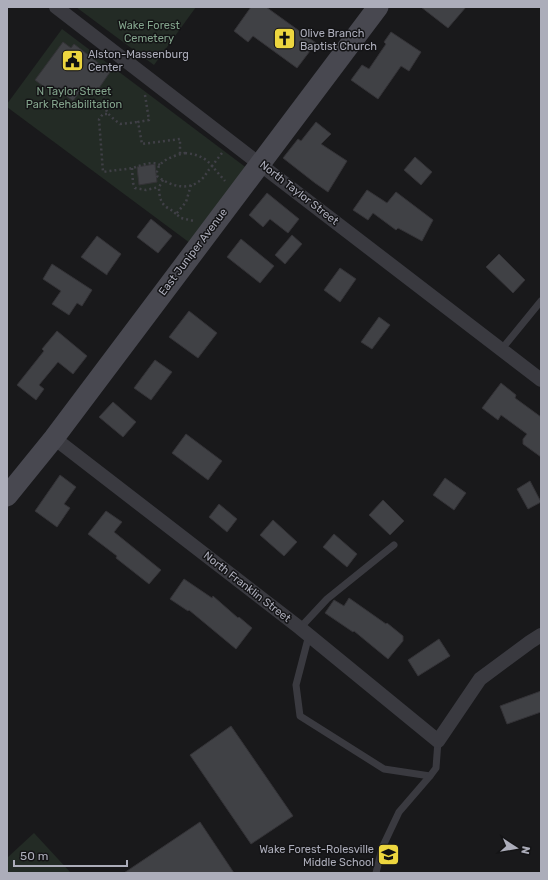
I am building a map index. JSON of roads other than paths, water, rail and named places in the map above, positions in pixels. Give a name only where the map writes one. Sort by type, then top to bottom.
[{"type":"street","name":"North Taylor Street","points":[[56,7],[541,380]]},
{"type":"street","name":"East Juniper Avenue","points":[[7,496],[54,438],[378,7]]},
{"type":"street","name":"North Franklin Street","points":[[54,438],[305,632],[438,741]]},
{"type":"street","points":[[438,741],[480,680],[541,635]]},
{"type":"lane","points":[[501,350],[541,301]]},
{"type":"lane","points":[[394,545],[327,599],[305,632],[296,685],[300,716],[384,769],[430,776]]},
{"type":"lane","points":[[376,873],[382,848],[399,812],[436,768],[438,741]]},
{"type":"place","name":"Olive Branch Baptist Church","points":[[284,39]]},
{"type":"place","name":"Alston-Massenburg Center","points":[[72,60]]},
{"type":"place","name":"Wake Forest-Rolesville Middle School","points":[[389,855]]},
{"type":"park label","name":"Wake Forest Cemetery","points":[[149,31]]},
{"type":"park label","name":"N Taylor Street Park Rehabilitation","points":[[74,97]]}]
